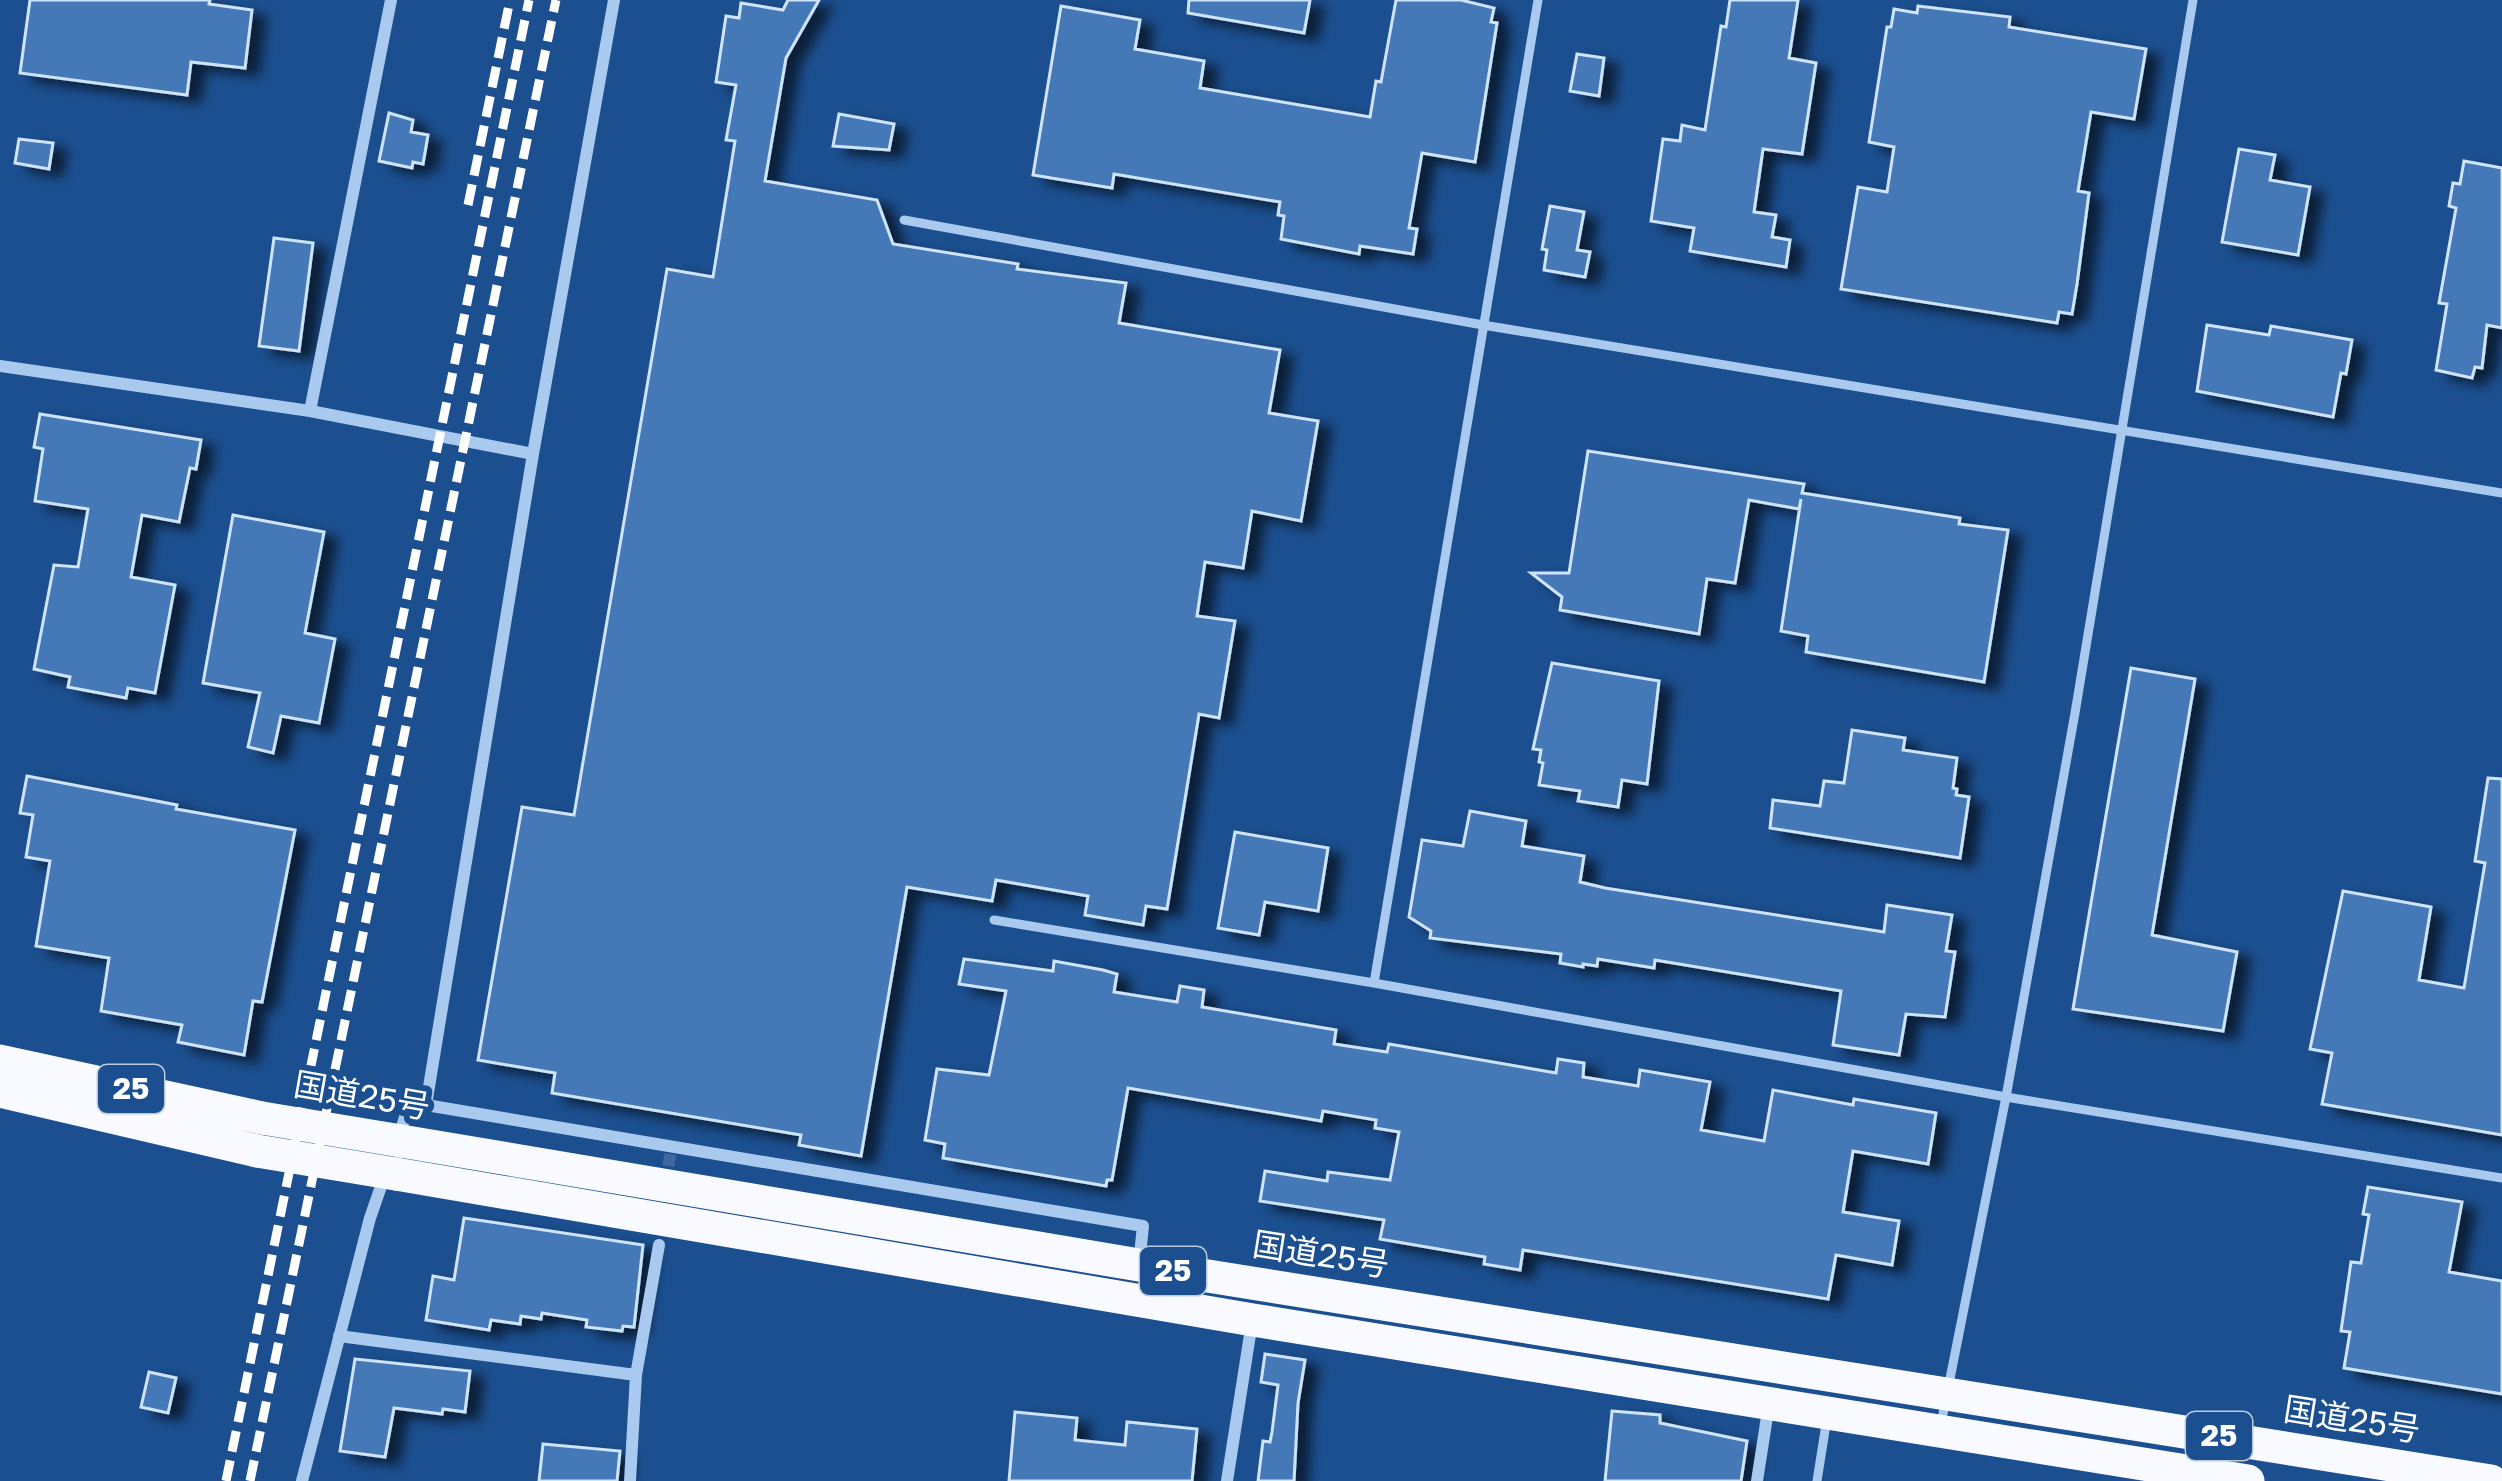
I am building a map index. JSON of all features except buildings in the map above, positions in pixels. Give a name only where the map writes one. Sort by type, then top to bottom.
[{"type":"highway","name":"国道25号","points":[[0,1061],[260,1134]]},
{"type":"highway","name":"国道25号","points":[[0,1090],[399,1157],[1138,1265],[1947,1391],[2492,1481]]},
{"type":"highway","name":"国道25号","points":[[399,1157],[1253,1320],[2248,1481]]},
{"type":"street","points":[[310,411],[391,0]]},
{"type":"street","points":[[427,1105],[533,454],[614,0]]},
{"type":"street","points":[[0,366],[310,411],[533,454]]},
{"type":"street","points":[[302,1481],[370,1218],[406,1114],[427,1105],[1143,1226],[1138,1265]]},
{"type":"street","points":[[630,1481],[636,1376],[658,1245]]},
{"type":"street","points":[[1227,1481],[1253,1320]]},
{"type":"street","points":[[339,1336],[636,1376]]},
{"type":"street","points":[[1756,1481],[1769,1403]]},
{"type":"lane","points":[[1374,983],[1538,0]]},
{"type":"lane","points":[[1940,1431],[2006,1096],[2193,0]]},
{"type":"lane","points":[[904,220],[1483,325],[2502,493]]},
{"type":"lane","points":[[994,920],[2502,1178]]},
{"type":"lane","points":[[1817,1481],[1828,1413]]},
{"type":"tunnel","points":[[666,1184],[671,1148]]},
{"type":"railway","points":[[468,205],[510,0]]},
{"type":"railway","points":[[226,1481],[529,0]]},
{"type":"railway","points":[[250,1481],[556,0]]}]
